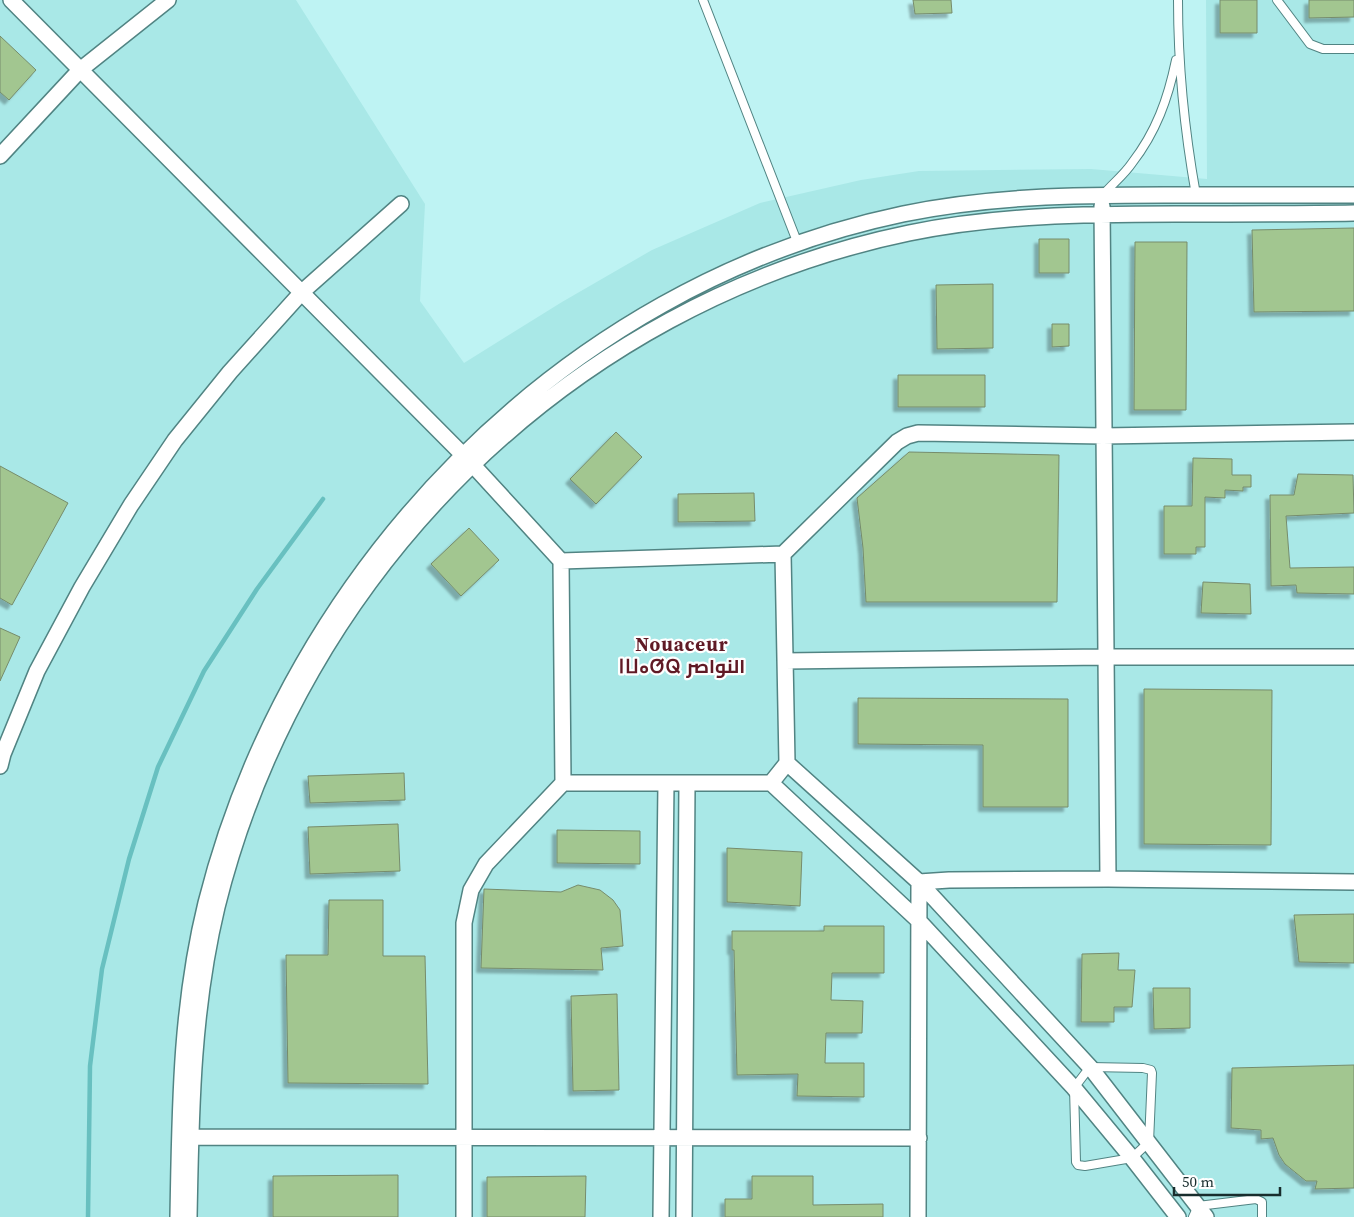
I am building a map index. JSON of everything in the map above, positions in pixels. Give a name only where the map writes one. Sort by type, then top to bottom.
[{"type":"street","points":[[11,0],[468,460],[561,561],[563,782],[486,864],[470,890],[464,923],[464,1217]]},
{"type":"street","points":[[0,156],[80,70],[168,0]]},
{"type":"street","points":[[1102,195],[1108,879]]},
{"type":"street","points":[[1196,195],[1200,214]]},
{"type":"street","points":[[189,1217],[182,1050],[195,953],[224,859],[244,783],[282,714],[312,670],[339,625],[369,582],[468,460],[486,432],[543,383],[597,344],[654,308],[713,278],[774,252],[838,230],[903,214],[968,203],[1035,196],[1354,195]]},
{"type":"street","points":[[0,766],[3,754],[37,671],[82,587],[131,505],[175,440],[230,372],[302,292],[401,204]]},
{"type":"street","points":[[468,460],[498,440],[607,358],[663,325],[722,295],[782,270],[844,249],[916,232],[972,222],[1028,216],[1102,214],[1354,214]]},
{"type":"street","points":[[561,561],[783,554],[897,442],[907,436],[918,433],[1103,436],[1354,432]]},
{"type":"street","points":[[771,783],[787,763],[783,554]]},
{"type":"street","points":[[785,662],[1106,657],[1354,657]]},
{"type":"street","points":[[787,763],[919,882],[1090,1067],[1149,1142],[1199,1213]]},
{"type":"street","points":[[563,782],[771,783],[919,921],[1074,1088],[1178,1217]]},
{"type":"street","points":[[661,1217],[666,783]]},
{"type":"street","points":[[684,1217],[688,783]]},
{"type":"street","points":[[919,882],[949,880],[1108,879],[1354,882]]},
{"type":"street","points":[[918,1217],[919,882]]},
{"type":"street","points":[[185,1137],[463,1139],[662,1137],[918,1138]]},
{"type":"street","points":[[178,1217],[185,1137]]},
{"type":"lane","points":[[703,0],[798,244]]},
{"type":"lane","points":[[1178,0],[1178,51],[1183,109],[1196,195]]},
{"type":"lane","points":[[1277,0],[1310,44],[1323,49],[1354,49]]},
{"type":"lane","points":[[1102,195],[1132,164],[1154,129],[1170,91],[1178,51]]},
{"type":"lane","points":[[1090,1067],[1143,1068],[1151,1070],[1153,1077],[1149,1142],[1132,1158],[1086,1166],[1078,1165],[1076,1162],[1074,1088],[1090,1067]]},
{"type":"lane","points":[[1199,1213],[1258,1199],[1262,1202],[1262,1217]]},
{"type":"shaded area","points":[[0,0],[296,0],[425,204],[420,301],[464,363],[562,302],[652,250],[760,203],[861,180],[919,171],[1091,169],[1207,179],[1206,0],[1354,0],[1354,1217],[0,1217]]},
{"type":"building","points":[[913,0],[951,0],[952,13],[915,14]]},
{"type":"building","points":[[1220,0],[1257,0],[1257,33],[1220,33]]},
{"type":"building","points":[[1309,0],[1354,0],[1354,17],[1309,18]]},
{"type":"building","points":[[0,36],[36,70],[9,100],[0,92]]},
{"type":"building","points":[[1354,228],[1354,311],[1254,312],[1252,230]]},
{"type":"building","points":[[1039,239],[1069,239],[1069,273],[1039,273]]},
{"type":"building","points":[[1135,242],[1187,242],[1186,410],[1134,410]]},
{"type":"building","points":[[993,284],[993,348],[937,349],[936,285]]},
{"type":"building","points":[[1052,324],[1069,324],[1069,346],[1052,347]]},
{"type":"building","points":[[898,375],[985,375],[985,407],[898,407]]},
{"type":"building","points":[[616,432],[642,457],[596,504],[570,479]]},
{"type":"building","points":[[909,452],[1059,455],[1057,602],[866,602],[863,548],[857,498]]},
{"type":"building","points":[[1193,458],[1232,459],[1232,475],[1251,475],[1251,487],[1243,487],[1243,491],[1225,490],[1225,498],[1205,497],[1205,547],[1196,547],[1196,554],[1164,554],[1164,506],[1192,506]]},
{"type":"building","points":[[0,466],[68,503],[12,605],[0,598]]},
{"type":"building","points":[[1298,474],[1353,475],[1354,513],[1286,516],[1290,568],[1354,567],[1354,594],[1297,593],[1296,585],[1271,586],[1270,495],[1294,495]]},
{"type":"building","points":[[754,493],[755,521],[678,522],[678,494]]},
{"type":"building","points":[[469,528],[499,560],[461,596],[431,564]]},
{"type":"building","points":[[1203,582],[1250,584],[1251,614],[1201,613]]},
{"type":"building","points":[[0,628],[20,637],[0,681]]},
{"type":"building","points":[[1144,689],[1272,690],[1271,845],[1144,844]]},
{"type":"building","points":[[858,698],[1068,699],[1068,807],[983,807],[983,745],[858,744]]},
{"type":"building","points":[[404,773],[405,800],[310,803],[308,776]]},
{"type":"building","points":[[398,824],[400,871],[310,874],[308,827]]},
{"type":"building","points":[[557,830],[640,831],[640,864],[557,863]]},
{"type":"building","points":[[727,848],[802,852],[800,906],[727,902]]},
{"type":"building","points":[[578,885],[600,890],[613,900],[620,910],[623,946],[601,948],[603,970],[481,968],[484,889],[561,892]]},
{"type":"building","points":[[329,900],[383,900],[383,956],[425,956],[428,1084],[288,1083],[286,955],[328,955]]},
{"type":"building","points":[[1354,914],[1354,963],[1299,962],[1294,915]]},
{"type":"building","points":[[824,926],[884,926],[884,973],[832,973],[831,1000],[863,1001],[862,1033],[826,1033],[825,1063],[864,1063],[864,1097],[797,1096],[798,1074],[737,1075],[732,931],[824,931]]},
{"type":"building","points":[[1119,953],[1118,970],[1135,970],[1132,1007],[1114,1007],[1114,1022],[1081,1022],[1082,954]]},
{"type":"building","points":[[1153,988],[1190,988],[1190,1028],[1154,1029]]},
{"type":"building","points":[[617,994],[619,1090],[573,1091],[571,996]]},
{"type":"building","points":[[1354,1065],[1354,1188],[1315,1189],[1317,1181],[1306,1181],[1285,1164],[1279,1155],[1273,1138],[1261,1139],[1261,1130],[1231,1128],[1232,1068]]},
{"type":"building","points":[[398,1175],[398,1217],[273,1217],[273,1176]]},
{"type":"building","points":[[586,1176],[585,1217],[487,1217],[487,1177]]},
{"type":"building","points":[[752,1176],[813,1176],[813,1205],[883,1204],[883,1217],[725,1217],[725,1199],[752,1199]]},
{"type":"waterway","points":[[88,1217],[90,1066],[102,969],[129,859],[158,767],[204,671],[257,589],[323,499]]},
{"type":"district","name":"Nouaceur ⵏⵡⴰⵚⵕ النواصر","points":[[682,655]]}]
